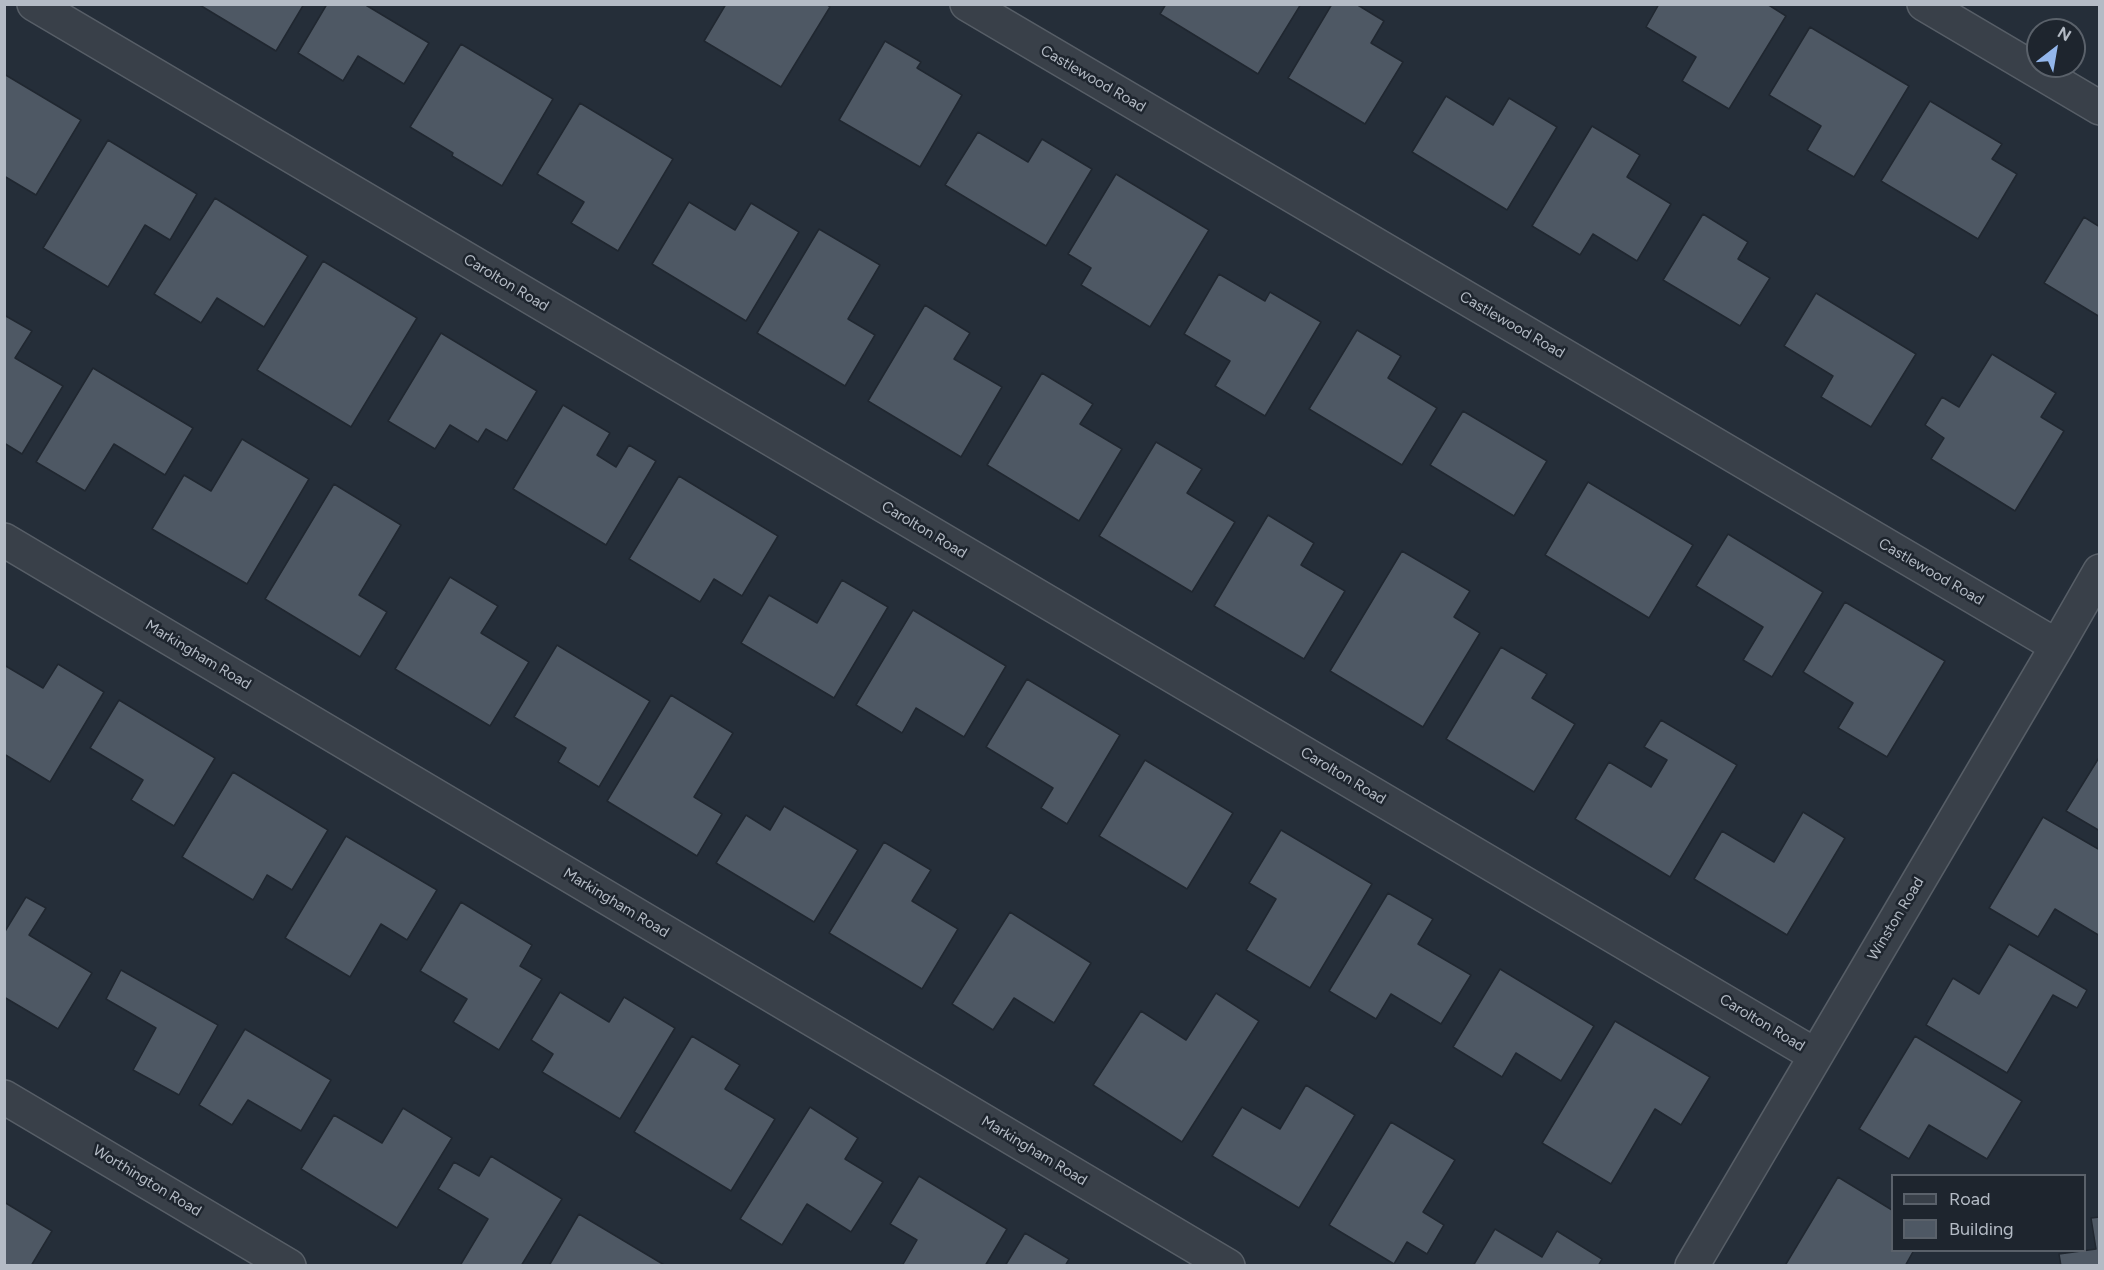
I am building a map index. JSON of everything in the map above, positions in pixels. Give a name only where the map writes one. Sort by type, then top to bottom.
[{"type":"street","name":"Carolton Road","points":[[34,4],[1815,1054]]},
{"type":"street","name":"Castlewood Road","points":[[967,4],[2058,646]]},
{"type":"street","points":[[1924,4],[2100,108]]},
{"type":"street","name":"Markingham Road","points":[[4,540],[1227,1266]]},
{"type":"street","name":"Winston Road","points":[[1692,1266],[2100,571]]},
{"type":"street","name":"Worthington Road","points":[[4,1097],[289,1266]]},
{"type":"building","points":[[198,4],[304,4],[276,51]]},
{"type":"building","points":[[327,4],[364,4],[429,43],[404,84],[358,56],[343,81],[298,53]]},
{"type":"building","points":[[726,4],[826,4],[830,7],[781,87],[704,41]]},
{"type":"building","points":[[1166,4],[1301,4],[1258,74],[1160,14]]},
{"type":"building","points":[[1332,4],[1356,4],[1384,21],[1371,43],[1403,62],[1365,124],[1288,78]]},
{"type":"building","points":[[1659,4],[1767,4],[1786,16],[1729,109],[1682,81],[1696,57],[1646,27]]},
{"type":"building","points":[[1810,27],[1909,86],[1854,177],[1807,150],[1821,126],[1769,95]]},
{"type":"building","points":[[885,41],[921,62],[917,68],[962,95],[920,167],[839,120]]},
{"type":"building","points":[[461,44],[553,99],[502,186],[410,127]]},
{"type":"building","points":[[4,74],[81,120],[36,195],[4,176]]},
{"type":"building","points":[[1446,96],[1493,125],[1509,98],[1557,127],[1507,210],[1412,152]]},
{"type":"building","points":[[1930,101],[2002,144],[1992,159],[2017,174],[1978,239],[1881,181]]},
{"type":"building","points":[[580,103],[673,159],[618,251],[571,223],[584,202],[537,174]]},
{"type":"building","points":[[1592,126],[1640,155],[1627,177],[1671,204],[1637,261],[1593,234],[1580,255],[1532,226]]},
{"type":"building","points":[[978,132],[1028,162],[1042,139],[1092,169],[1046,246],[945,185]]},
{"type":"building","points":[[108,140],[197,194],[170,240],[145,225],[108,287],[43,248]]},
{"type":"building","points":[[1116,174],[1209,230],[1150,327],[1081,285],[1091,268],[1068,254]]},
{"type":"building","points":[[215,198],[308,256],[264,327],[217,298],[201,323],[154,294]]},
{"type":"building","points":[[689,202],[735,230],[751,203],[799,232],[746,321],[652,264]]},
{"type":"building","points":[[1703,214],[1748,242],[1738,259],[1770,278],[1740,326],[1663,280]]},
{"type":"building","points":[[2084,217],[2100,227],[2100,317],[2044,283]]},
{"type":"building","points":[[819,229],[880,265],[848,319],[875,335],[845,386],[757,333]]},
{"type":"building","points":[[323,261],[417,318],[351,427],[257,370]]},
{"type":"building","points":[[1219,274],[1265,301],[1270,292],[1321,322],[1265,416],[1215,386],[1230,361],[1184,334]]},
{"type":"building","points":[[1816,293],[1916,354],[1871,427],[1821,397],[1833,376],[1784,346]]},
{"type":"building","points":[[925,305],[970,333],[954,359],[1002,387],[961,457],[868,401]]},
{"type":"building","points":[[4,315],[32,331],[15,358],[63,386],[22,454],[4,443]]},
{"type":"building","points":[[1357,330],[1401,356],[1388,378],[1437,408],[1402,465],[1309,409]]},
{"type":"building","points":[[441,333],[537,391],[507,441],[486,429],[478,442],[450,425],[435,449],[388,421]]},
{"type":"building","points":[[1992,354],[2056,393],[2041,417],[2064,431],[2015,511],[1931,459],[1944,438],[1925,425],[1942,397],[1959,407]]},
{"type":"building","points":[[93,368],[193,428],[165,475],[114,444],[85,491],[36,462]]},
{"type":"building","points":[[1042,373],[1093,404],[1080,424],[1122,449],[1079,521],[987,465]]},
{"type":"building","points":[[563,405],[610,433],[597,455],[616,467],[629,445],[656,461],[606,545],[513,489]]},
{"type":"building","points":[[1463,411],[1547,461],[1514,516],[1430,465]]},
{"type":"building","points":[[242,439],[309,479],[247,584],[152,529],[184,475],[211,491]]},
{"type":"building","points":[[1156,442],[1202,469],[1187,493],[1235,522],[1192,592],[1099,536]]},
{"type":"building","points":[[679,476],[778,536],[742,596],[714,579],[700,602],[629,559]]},
{"type":"building","points":[[1588,482],[1693,545],[1649,618],[1545,555]]},
{"type":"building","points":[[334,484],[401,525],[359,595],[387,612],[360,657],[265,599]]},
{"type":"building","points":[[1268,515],[1314,543],[1301,565],[1345,591],[1304,659],[1214,606]]},
{"type":"building","points":[[1728,534],[1823,592],[1772,677],[1743,660],[1763,627],[1696,586]]},
{"type":"building","points":[[1402,551],[1470,591],[1454,617],[1480,633],[1423,727],[1330,671]]},
{"type":"building","points":[[450,577],[498,606],[481,633],[529,662],[490,726],[395,669]]},
{"type":"building","points":[[842,580],[888,607],[834,698],[741,643],[769,595],[817,623]]},
{"type":"building","points":[[1845,602],[1945,661],[1887,757],[1838,728],[1853,703],[1803,672]]},
{"type":"building","points":[[913,610],[1006,666],[964,737],[916,708],[902,733],[856,705]]},
{"type":"building","points":[[557,645],[650,701],[599,787],[558,762],[566,748],[514,717]]},
{"type":"building","points":[[1501,647],[1547,674],[1532,698],[1575,724],[1534,792],[1446,739]]},
{"type":"building","points":[[58,664],[104,692],[50,782],[4,754],[4,665],[43,688]]},
{"type":"building","points":[[1027,679],[1120,735],[1067,824],[1041,808],[1053,788],[986,747]]},
{"type":"building","points":[[671,695],[733,733],[694,797],[722,814],[697,856],[607,801]]},
{"type":"building","points":[[119,700],[215,758],[174,826],[131,800],[143,780],[90,748]]},
{"type":"building","points":[[1661,720],[1737,765],[1670,877],[1575,819],[1609,762],[1651,787],[1667,760],[1644,747]]},
{"type":"building","points":[[2100,756],[2100,831],[2066,811]]},
{"type":"building","points":[[1145,760],[1233,813],[1187,889],[1099,836]]},
{"type":"building","points":[[233,772],[328,830],[292,890],[267,875],[253,900],[182,857]]},
{"type":"building","points":[[784,806],[858,850],[814,922],[716,863],[746,815],[770,830]]},
{"type":"building","points":[[1803,812],[1845,838],[1787,935],[1694,879],[1722,831],[1774,862]]},
{"type":"building","points":[[2043,817],[2100,850],[2100,936],[2055,909],[2038,937],[1989,908]]},
{"type":"building","points":[[1281,830],[1372,884],[1310,988],[1246,950],[1276,899],[1249,883]]},
{"type":"building","points":[[346,836],[437,890],[407,940],[381,924],[350,977],[285,938]]},
{"type":"building","points":[[884,842],[931,870],[912,901],[958,929],[922,989],[829,933]]},
{"type":"building","points":[[1388,893],[1433,919],[1418,944],[1471,975],[1441,1024],[1391,994],[1376,1019],[1329,991]]},
{"type":"building","points":[[26,897],[46,908],[29,935],[92,973],[58,1029],[4,997],[4,933]]},
{"type":"building","points":[[461,902],[532,945],[520,966],[542,979],[499,1050],[453,1022],[467,999],[420,971]]},
{"type":"building","points":[[1010,912],[1091,963],[1054,1023],[1014,998],[993,1030],[952,1004]]},
{"type":"building","points":[[2009,944],[2087,990],[2077,1008],[2053,995],[2007,1073],[1926,1025],[1953,978],[1979,994]]},
{"type":"building","points":[[1500,969],[1594,1026],[1561,1081],[1516,1053],[1502,1077],[1453,1047]]},
{"type":"building","points":[[121,970],[218,1025],[179,1095],[133,1070],[156,1028],[106,999]]},
{"type":"building","points":[[560,992],[609,1022],[624,997],[675,1028],[620,1119],[542,1072],[553,1054],[531,1040]]},
{"type":"building","points":[[1216,993],[1259,1021],[1182,1142],[1093,1085],[1141,1011],[1186,1040]]},
{"type":"building","points":[[1615,1021],[1710,1077],[1681,1125],[1655,1109],[1611,1184],[1542,1143]]},
{"type":"building","points":[[245,1029],[331,1080],[301,1131],[248,1100],[232,1125],[199,1105]]},
{"type":"building","points":[[692,1036],[740,1065],[725,1089],[775,1119],[731,1191],[634,1132]]},
{"type":"building","points":[[1915,1036],[2022,1101],[1987,1159],[1929,1125],[1909,1159],[1859,1129]]},
{"type":"building","points":[[1306,1085],[1355,1115],[1299,1208],[1212,1156],[1242,1107],[1280,1129]]},
{"type":"building","points":[[810,1107],[858,1138],[845,1159],[883,1182],[851,1232],[807,1204],[782,1245],[740,1219]]},
{"type":"building","points":[[403,1108],[452,1138],[397,1228],[301,1169],[334,1115],[382,1143]]},
{"type":"building","points":[[1391,1122],[1455,1160],[1423,1212],[1444,1225],[1427,1254],[1407,1242],[1394,1264],[1329,1225]]},
{"type":"building","points":[[491,1156],[562,1199],[521,1266],[464,1266],[461,1264],[488,1219],[438,1189],[454,1162],[479,1176]]},
{"type":"building","points":[[919,1176],[1007,1229],[985,1266],[902,1266],[917,1240],[890,1224]]},
{"type":"building","points":[[1838,1177],[1891,1209],[1891,1252],[1913,1252],[1905,1266],[1789,1266],[1786,1264]]},
{"type":"building","points":[[4,1202],[52,1231],[31,1266],[4,1266]]},
{"type":"building","points":[[579,1214],[666,1266],[553,1266],[550,1264]]},
{"type":"building","points":[[2100,1217],[2100,1266],[2061,1266],[2059,1254],[2096,1249],[2091,1218]]},
{"type":"building","points":[[1495,1229],[1542,1257],[1557,1231],[1602,1259],[1598,1266],[1473,1266]]},
{"type":"building","points":[[1025,1233],[1069,1259],[1065,1266],[1005,1266]]}]
